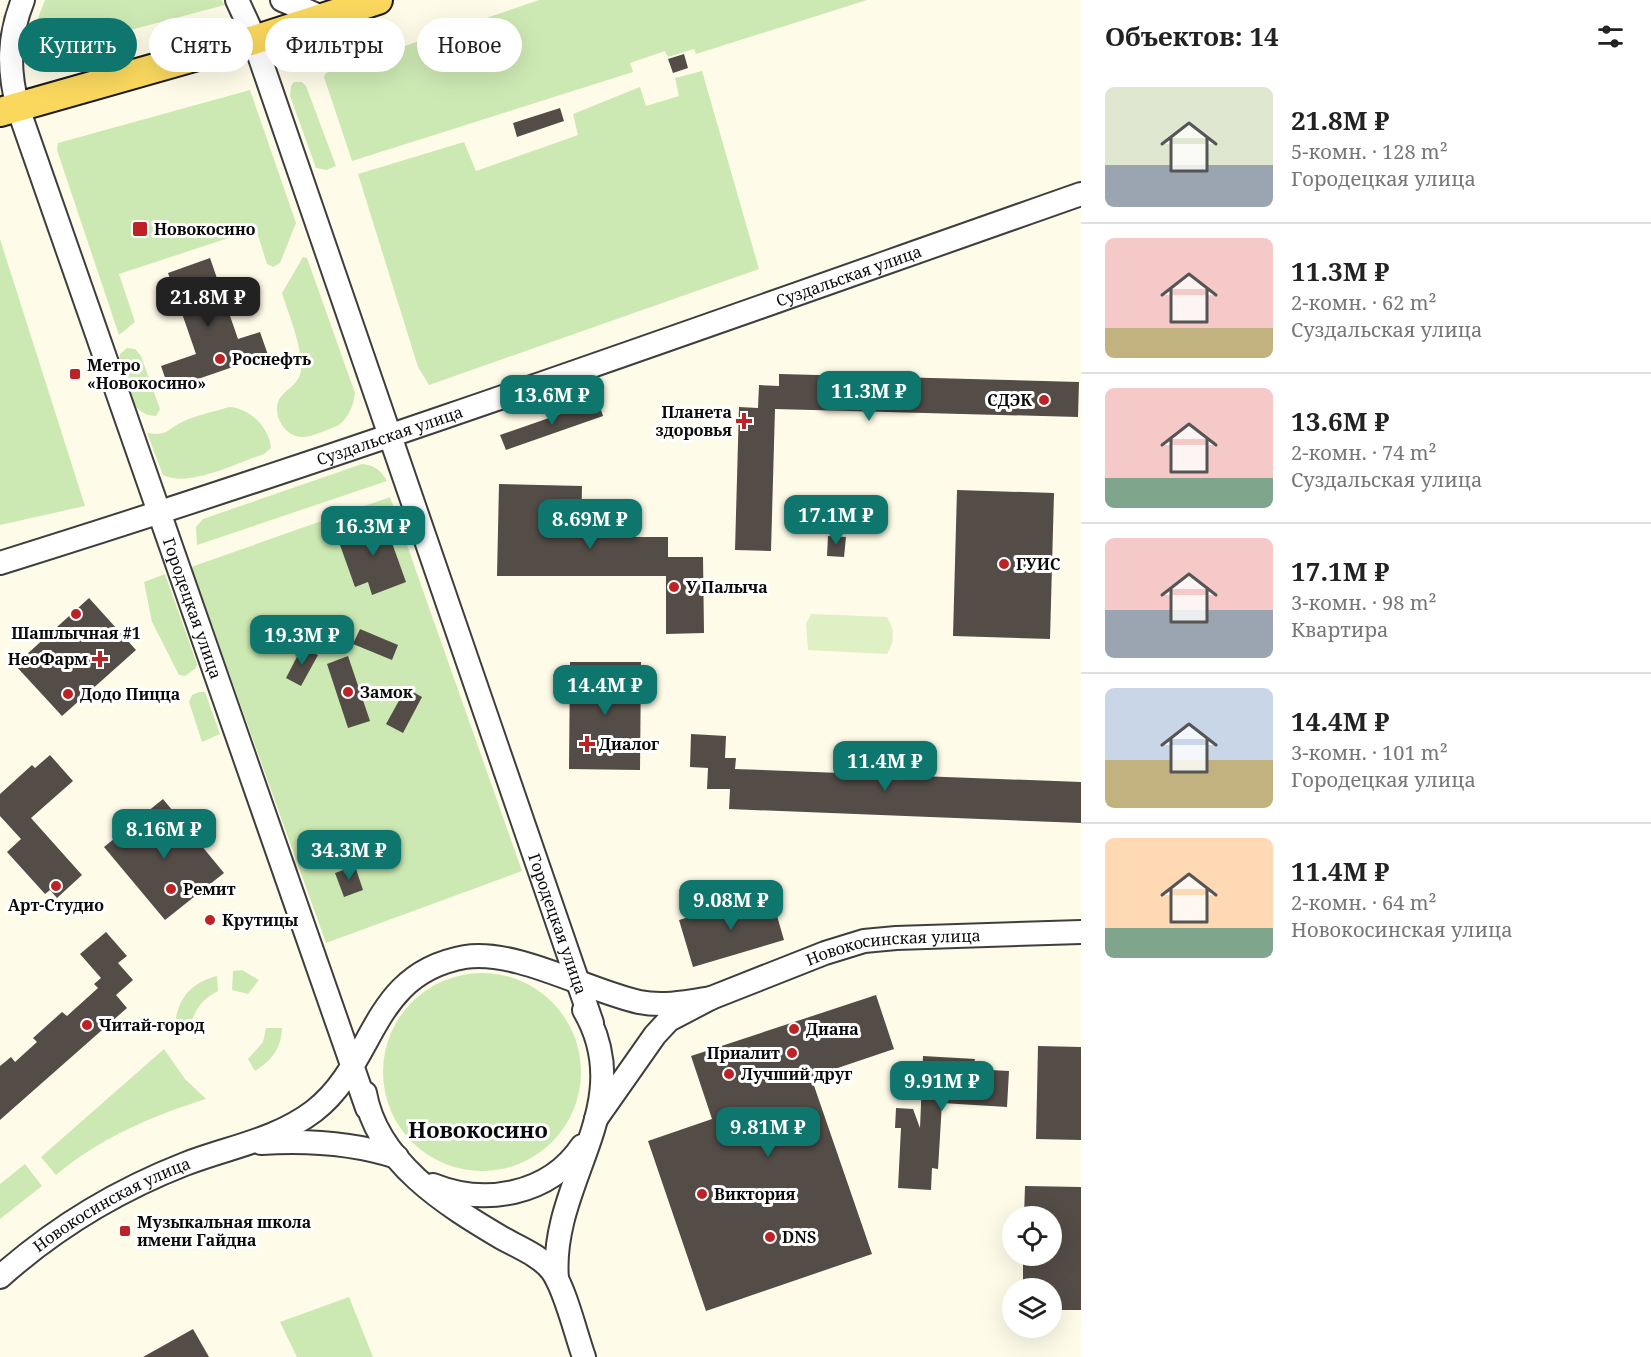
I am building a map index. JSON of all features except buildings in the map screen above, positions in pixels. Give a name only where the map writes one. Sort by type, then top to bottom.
[{"type":"main road","points":[[324,18],[378,0]]},
{"type":"main road","points":[[9,110],[265,37]]},
{"type":"street","name":"Городецкая улица","points":[[237,0],[254,40],[599,1041],[604,1072],[602,1100],[594,1125]]},
{"type":"street","points":[[282,0],[324,18]]},
{"type":"street","name":"Городецкая улица","points":[[21,6],[12,35],[9,110],[159,514],[367,1108]]},
{"type":"street","points":[[0,38],[21,6]]},
{"type":"street","name":"Суздальская улица","points":[[0,563],[159,514],[389,436],[1081,194]]},
{"type":"street","name":"Новокосинская улица","points":[[711,998],[825,953],[864,941],[1081,932]]},
{"type":"street","points":[[233,1148],[282,1131],[315,1110],[342,1081],[379,1016],[404,986],[443,963],[465,957],[489,956],[513,960],[580,985],[640,1002],[665,1005],[711,998]]},
{"type":"street","points":[[535,967],[570,992],[592,1023]]},
{"type":"street","points":[[413,1174],[449,1191],[470,1196],[494,1196],[518,1192],[555,1173],[580,1149],[655,1035],[669,1020],[711,998]]},
{"type":"street","points":[[379,1016],[368,1043],[363,1069],[367,1108],[385,1145],[413,1174],[464,1215],[546,1265],[557,1279],[584,1357]]},
{"type":"street","points":[[557,1279],[558,1241],[594,1125]]},
{"type":"street","points":[[233,1148],[273,1142],[315,1143],[366,1148],[397,1157]]},
{"type":"street","name":"Новокосинская улица","points":[[0,1277],[40,1243],[110,1198],[183,1165],[233,1148]]},
{"type":"green space","points":[[45,0],[221,0],[225,5],[176,18],[149,18],[149,25],[137,28],[137,18],[38,18]]},
{"type":"green space","points":[[539,0],[867,0],[696,54],[694,49],[668,57],[665,51],[630,63],[633,72],[352,161],[324,77],[326,73],[405,72],[405,46],[417,42],[417,72],[522,72],[522,18],[486,18]]},
{"type":"green space","points":[[702,71],[759,269],[429,385],[418,367],[358,174],[464,142],[476,171],[578,135],[573,114],[640,87],[646,106],[679,96],[675,78]]},
{"type":"green space","points":[[294,82],[302,82],[306,86],[336,166],[326,170],[316,168],[290,96]]},
{"type":"green space","points":[[250,90],[296,223],[280,263],[273,267],[267,264],[256,229],[119,274],[135,322],[119,335],[57,150],[58,143]]},
{"type":"green space","points":[[0,239],[85,506],[0,525]]},
{"type":"green space","points":[[303,257],[307,258],[355,393],[349,413],[339,425],[316,434],[297,437],[286,430],[278,418],[277,404],[296,382],[301,369],[297,340],[282,293]]},
{"type":"green space","points":[[127,348],[135,349],[141,356],[160,409],[156,416],[140,410],[130,396],[119,361],[120,354]]},
{"type":"green space","points":[[229,407],[244,411],[257,420],[266,432],[271,448],[264,454],[213,473],[186,478],[163,475],[147,433],[164,433],[199,415]]},
{"type":"green space","points":[[362,464],[377,469],[387,481],[197,545],[196,527],[203,519]]},
{"type":"green space","points":[[390,497],[522,871],[326,943],[191,567]]},
{"type":"green space","points":[[165,574],[197,664],[196,668],[185,676],[179,675],[152,622],[144,582]]},
{"type":"green space","points":[[811,614],[887,617],[892,626],[893,636],[890,649],[887,654],[808,650],[806,624]]},
{"type":"green space","points":[[205,692],[220,734],[202,742],[189,702],[192,695]]},
{"type":"green space","points":[[242,970],[259,980],[248,994],[232,990],[233,971]]},
{"type":"green space","points":[[472,973],[492,973],[529,984],[559,1009],[574,1034],[580,1053],[580,1091],[570,1119],[545,1149],[529,1160],[511,1167],[492,1171],[472,1171],[435,1160],[405,1135],[394,1119],[387,1101],[383,1082],[383,1062],[394,1025],[419,995],[435,984],[453,977]]},
{"type":"green space","points":[[217,976],[218,991],[201,1004],[191,1023],[175,1023],[180,1006],[188,992],[200,983]]},
{"type":"green space","points":[[266,1028],[282,1028],[280,1042],[271,1058],[255,1071],[248,1059],[263,1042]]},
{"type":"green space","points":[[164,1049],[185,1079],[206,1099],[127,1129],[90,1150],[56,1175],[41,1157]]},
{"type":"green space","points":[[25,1164],[42,1186],[0,1219],[0,1184]]},
{"type":"green space","points":[[349,1297],[373,1357],[297,1357],[280,1322]]},
{"type":"place","name":"Новокосино","points":[[140,229]]},
{"type":"place","name":"Роснефть","points":[[220,359]]},
{"type":"place","name":"Метро «Новокосино»","points":[[75,374]]},
{"type":"place","name":"СДЭК","points":[[1044,400]]},
{"type":"place","name":"Планета здоровья","points":[[744,421]]},
{"type":"place","name":"ГУИС","points":[[1004,564]]},
{"type":"place","name":"У Палыча","points":[[674,587]]},
{"type":"place","name":"Шашлычная #1","points":[[76,614]]},
{"type":"place","name":"НеоФарм","points":[[100,659]]},
{"type":"place","name":"Замок","points":[[348,692]]},
{"type":"place","name":"Додо Пицца","points":[[68,694]]},
{"type":"place","name":"Диалог","points":[[587,744]]},
{"type":"place","name":"Арт-Студио","points":[[56,886]]},
{"type":"place","name":"Ремит","points":[[171,889]]},
{"type":"place","name":"Крутицы","points":[[210,920]]},
{"type":"place","name":"Читай-город","points":[[87,1025]]},
{"type":"place","name":"Диана","points":[[794,1029]]},
{"type":"place","name":"Приалит","points":[[792,1053]]},
{"type":"place","name":"Лучший друг","points":[[729,1074]]},
{"type":"place","name":"Виктория","points":[[702,1194]]},
{"type":"place","name":"Музыкальная школа имени Гайдна","points":[[125,1231]]},
{"type":"place","name":"DNS","points":[[770,1237]]},
{"type":"district","name":"Новокосино","points":[[478,1129]]}]
